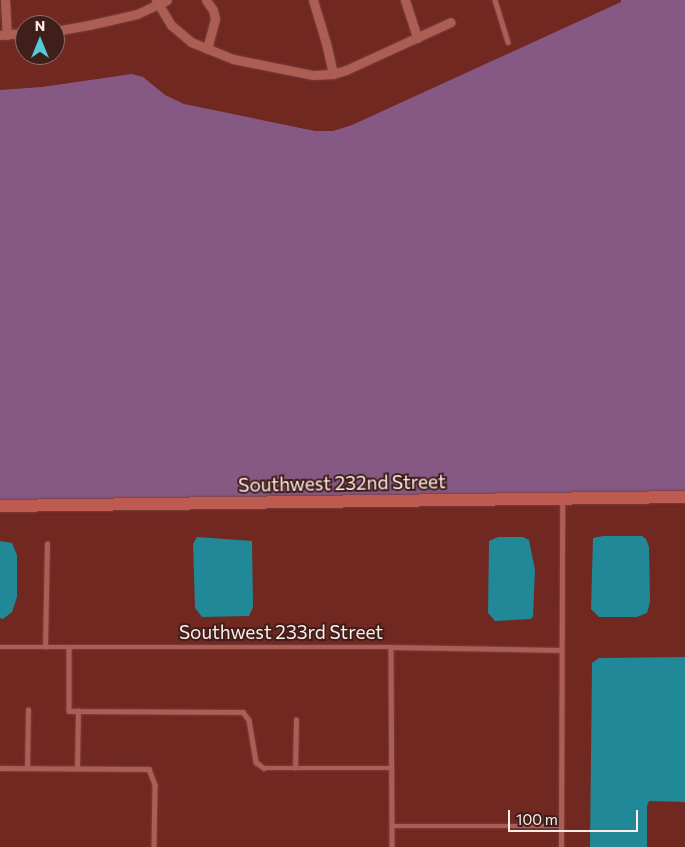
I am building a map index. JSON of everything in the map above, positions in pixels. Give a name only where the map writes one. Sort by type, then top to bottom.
[{"type":"street","points":[[4,35],[5,0]]},
{"type":"street","points":[[206,0],[213,10],[215,19],[207,49]]},
{"type":"street","points":[[313,0],[333,74]]},
{"type":"street","points":[[405,0],[417,38]]},
{"type":"street","points":[[65,29],[142,12],[160,2],[171,25],[191,42],[233,58],[300,73],[318,75],[333,74],[451,22]]},
{"type":"street","name":"Southwest 232nd Street","points":[[0,506],[685,498]]},
{"type":"lane","points":[[495,0],[508,42]]},
{"type":"lane","points":[[561,847],[562,499]]},
{"type":"lane","points":[[45,647],[47,544]]},
{"type":"lane","name":"Southwest 233rd Street","points":[[0,647],[391,647],[561,650]]},
{"type":"lane","points":[[69,647],[69,711],[243,712],[249,720],[256,762],[264,768],[391,768]]},
{"type":"lane","points":[[391,647],[392,847]]},
{"type":"lane","points":[[27,768],[28,710]]},
{"type":"lane","points":[[77,768],[78,711]]},
{"type":"lane","points":[[296,720],[296,768]]},
{"type":"lane","points":[[0,768],[149,768],[155,785],[154,847]]},
{"type":"lane","points":[[392,826],[561,826]]},
{"type":"shaded area","points":[[621,0],[685,0],[685,493],[0,501],[0,90],[42,87],[132,74],[143,77],[165,95],[184,104],[315,131],[333,131],[352,125],[621,2]]},
{"type":"water","points":[[603,536],[642,536],[646,539],[649,547],[650,602],[647,613],[637,617],[599,617],[591,609],[593,538]]},
{"type":"water","points":[[197,537],[252,541],[253,607],[249,616],[202,617],[195,608],[193,544]]},
{"type":"water","points":[[498,537],[523,537],[529,540],[535,570],[533,617],[530,619],[495,621],[488,613],[489,541]]},
{"type":"water","points":[[0,541],[12,543],[17,555],[17,597],[12,612],[3,619],[0,618]]},
{"type":"water","points":[[685,657],[685,802],[649,801],[647,806],[647,847],[590,847],[592,663],[599,658]]}]
